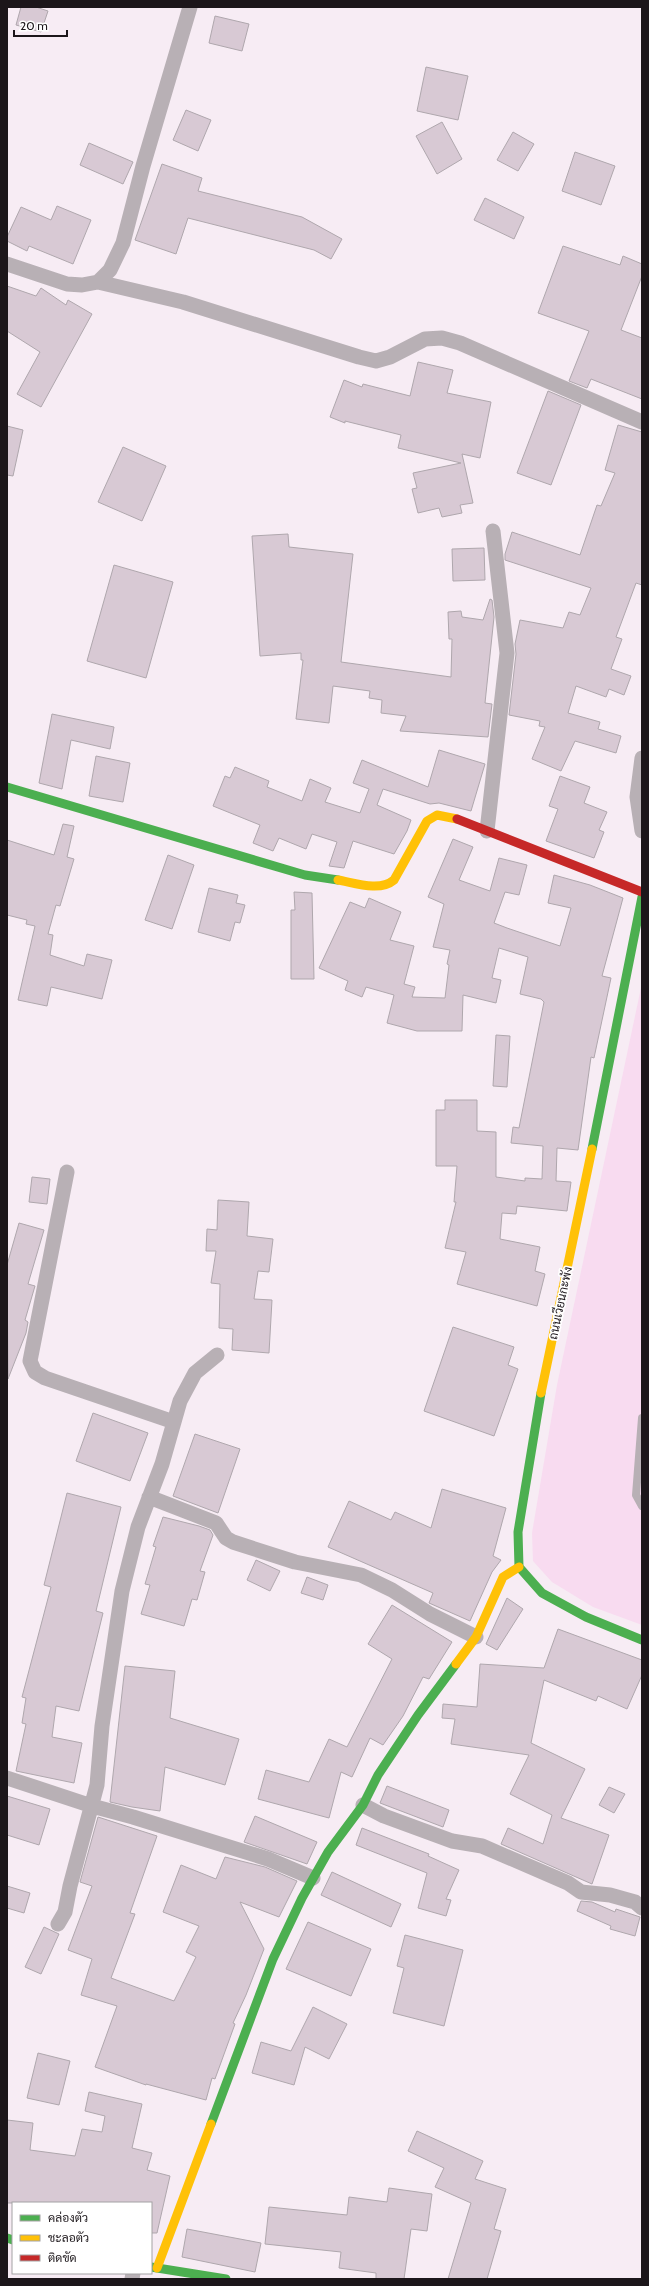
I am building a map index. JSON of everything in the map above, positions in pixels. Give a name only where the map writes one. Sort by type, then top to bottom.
[{"type":"street","points":[[98,282],[110,270],[123,243],[143,166],[190,7]]},
{"type":"street","points":[[7,264],[67,284],[82,286],[98,282],[182,302],[376,361],[390,357],[424,339],[442,338],[460,343],[642,422]]},
{"type":"street","points":[[488,831],[507,653],[493,531]]},
{"type":"street","points":[[642,758],[637,797],[642,831]]},
{"type":"street","points":[[7,787],[305,876],[376,886],[388,885],[394,880],[428,821],[437,815],[455,818],[642,892]]},
{"type":"street","name":"ถนนเวียนกะพัง","points":[[519,1568],[518,1532],[544,1378],[614,1046],[642,897]]},
{"type":"street","points":[[68,1172],[30,1361],[35,1372],[45,1378],[174,1422]]},
{"type":"street","points":[[58,1924],[65,1912],[70,1886],[97,1785],[102,1726],[122,1591],[138,1527],[174,1422],[180,1400],[195,1373],[203,1364],[217,1355]]},
{"type":"street","points":[[149,1497],[216,1523],[226,1538],[233,1542],[295,1562],[361,1575],[392,1590],[430,1614],[476,1637]]},
{"type":"street","points":[[226,2279],[154,2268],[273,1959],[313,1878],[328,1852],[363,1805],[378,1774],[418,1715],[476,1637],[503,1577],[519,1568],[542,1593],[586,1618],[642,1640]]},
{"type":"street","points":[[7,1778],[92,1806],[133,1817],[268,1859],[313,1878]]},
{"type":"street","points":[[363,1805],[384,1816],[452,1841],[482,1846],[568,1883],[582,1892],[610,1894],[635,1902],[642,1908]]},
{"type":"lane","points":[[642,1418],[636,1495],[642,1506]]},
{"type":"shaded area","points":[[642,983],[642,1625],[593,1607],[552,1582],[533,1561],[532,1533],[557,1385]]},
{"type":"building","points":[[21,7],[36,7],[48,11],[41,32],[16,25]]},
{"type":"building","points":[[215,16],[249,24],[242,51],[209,43]]},
{"type":"building","points":[[426,67],[468,76],[458,120],[417,111]]},
{"type":"building","points":[[186,110],[211,120],[198,151],[173,140]]},
{"type":"building","points":[[442,122],[462,159],[437,174],[416,136]]},
{"type":"building","points":[[513,132],[534,144],[518,171],[497,160]]},
{"type":"building","points":[[89,143],[133,162],[123,184],[80,165]]},
{"type":"building","points":[[575,152],[615,166],[601,205],[562,191]]},
{"type":"building","points":[[162,164],[202,178],[198,191],[302,217],[342,239],[331,259],[314,250],[188,218],[176,254],[135,240]]},
{"type":"building","points":[[485,198],[524,217],[514,239],[474,220]]},
{"type":"building","points":[[57,206],[91,220],[73,264],[29,246],[27,251],[7,241],[7,237],[21,207],[51,220]]},
{"type":"building","points":[[563,246],[620,265],[623,256],[642,264],[642,276],[621,330],[642,338],[642,399],[591,379],[587,388],[569,381],[589,331],[538,313]]},
{"type":"building","points":[[7,286],[36,296],[41,288],[66,305],[68,300],[92,314],[41,407],[17,394],[40,352],[7,331]]},
{"type":"building","points":[[418,362],[453,370],[447,393],[491,402],[480,458],[462,454],[473,503],[460,505],[462,513],[442,517],[439,508],[418,513],[412,489],[417,488],[413,473],[461,463],[398,448],[401,435],[345,421],[345,423],[330,417],[344,380],[362,387],[363,384],[410,396]]},
{"type":"building","points":[[548,391],[581,405],[551,485],[517,473]]},
{"type":"building","points":[[618,425],[642,432],[642,585],[636,583],[616,637],[622,639],[611,669],[631,676],[624,695],[609,689],[606,697],[576,686],[568,713],[600,722],[598,729],[621,736],[616,753],[575,741],[561,771],[532,759],[545,727],[539,726],[540,721],[509,715],[516,654],[515,644],[520,620],[563,628],[569,612],[580,615],[591,588],[505,560],[505,554],[512,532],[580,555],[597,505],[601,506],[615,473],[605,470]]},
{"type":"building","points":[[7,426],[23,430],[13,476],[7,475]]},
{"type":"building","points":[[123,447],[166,466],[142,521],[98,502]]},
{"type":"building","points":[[288,534],[289,547],[353,554],[341,662],[451,677],[452,639],[449,639],[448,612],[461,611],[462,617],[483,620],[490,599],[492,600],[494,617],[485,703],[492,704],[488,737],[400,731],[406,716],[381,713],[382,700],[369,698],[370,691],[333,686],[329,723],[296,719],[303,660],[301,660],[301,653],[260,656],[252,536]]},
{"type":"building","points":[[484,548],[485,580],[453,581],[452,549]]},
{"type":"building","points":[[114,565],[173,582],[146,678],[87,661]]},
{"type":"building","points":[[52,714],[114,727],[110,749],[71,740],[62,789],[39,783]]},
{"type":"building","points":[[439,750],[485,764],[471,811],[439,803],[430,804],[383,789],[377,805],[411,820],[407,831],[394,854],[353,841],[344,868],[329,866],[337,842],[312,834],[306,849],[279,838],[273,851],[253,843],[260,825],[213,806],[225,776],[230,778],[235,767],[269,781],[267,787],[302,801],[310,779],[331,788],[325,802],[360,813],[369,789],[353,783],[362,760],[428,787]]},
{"type":"building","points":[[96,756],[130,763],[123,802],[89,796]]},
{"type":"building","points":[[560,776],[590,787],[584,803],[607,812],[599,830],[604,832],[594,858],[546,841],[558,809],[549,806]]},
{"type":"building","points":[[63,824],[74,826],[67,857],[74,859],[60,906],[56,905],[48,934],[53,935],[50,955],[84,966],[87,954],[112,960],[102,999],[51,987],[47,1006],[18,1000],[35,926],[26,924],[27,920],[7,915],[7,840],[54,855]]},
{"type":"building","points":[[453,839],[473,847],[459,880],[490,891],[499,858],[527,865],[519,895],[505,892],[494,923],[507,928],[560,946],[571,908],[548,903],[554,875],[590,885],[623,898],[602,976],[611,978],[594,1058],[591,1057],[578,1150],[557,1148],[556,1181],[571,1182],[567,1211],[517,1206],[516,1214],[502,1213],[500,1239],[540,1247],[535,1271],[545,1274],[537,1306],[457,1284],[466,1252],[445,1248],[456,1202],[454,1202],[457,1166],[436,1166],[436,1110],[445,1110],[445,1100],[477,1100],[477,1131],[496,1132],[496,1177],[525,1181],[525,1178],[542,1179],[543,1146],[511,1143],[513,1127],[519,1128],[544,1002],[541,999],[520,994],[528,957],[499,948],[492,978],[501,980],[496,1003],[463,995],[462,1031],[417,1031],[387,1023],[394,995],[366,987],[362,997],[345,990],[348,981],[319,968],[350,902],[365,908],[369,898],[401,912],[390,940],[414,946],[404,984],[415,987],[412,997],[445,998],[449,965],[447,964],[450,950],[433,947],[444,904],[428,897]]},
{"type":"building","points":[[168,855],[194,865],[172,929],[145,920]]},
{"type":"building","points":[[209,888],[238,895],[236,903],[245,905],[240,923],[235,922],[230,941],[198,932]]},
{"type":"building","points":[[294,892],[312,893],[314,979],[291,979],[291,910],[295,910]]},
{"type":"building","points":[[496,1035],[510,1036],[507,1087],[493,1086]]},
{"type":"building","points":[[32,1177],[50,1179],[47,1204],[29,1202]]},
{"type":"building","points":[[218,1200],[249,1202],[247,1236],[273,1239],[269,1272],[258,1271],[254,1299],[272,1300],[269,1353],[232,1350],[233,1329],[219,1328],[220,1284],[211,1283],[216,1251],[206,1251],[207,1229],[217,1230]]},
{"type":"building","points":[[19,1223],[44,1230],[28,1284],[35,1286],[25,1320],[28,1322],[26,1333],[8,1379],[7,1265]]},
{"type":"building","points":[[453,1327],[514,1347],[508,1365],[518,1369],[494,1436],[424,1411]]},
{"type":"building","points":[[93,1413],[148,1433],[130,1481],[76,1461]]},
{"type":"building","points":[[195,1434],[240,1449],[218,1513],[173,1496]]},
{"type":"building","points":[[442,1489],[506,1508],[493,1556],[501,1560],[492,1572],[470,1621],[429,1603],[433,1593],[328,1547],[349,1501],[391,1520],[395,1512],[431,1528]]},
{"type":"building","points":[[67,1493],[121,1507],[96,1611],[103,1613],[79,1711],[56,1706],[52,1737],[82,1743],[74,1783],[16,1771],[26,1724],[22,1723],[26,1698],[22,1697],[51,1587],[44,1585]]},
{"type":"building","points":[[163,1517],[199,1526],[210,1530],[213,1535],[200,1571],[205,1572],[197,1600],[192,1599],[184,1626],[141,1614],[150,1585],[145,1584],[156,1547],[153,1546]]},
{"type":"building","points":[[256,1560],[280,1571],[270,1591],[247,1580]]},
{"type":"building","points":[[307,1577],[328,1585],[323,1600],[301,1593]]},
{"type":"building","points":[[507,1598],[523,1609],[497,1650],[486,1644]]},
{"type":"building","points":[[392,1605],[452,1642],[429,1679],[423,1677],[403,1716],[383,1745],[370,1738],[352,1777],[341,1772],[329,1818],[258,1799],[266,1770],[309,1782],[329,1739],[347,1747],[392,1659],[368,1644]]},
{"type":"building","points":[[558,1629],[642,1660],[642,1675],[627,1709],[598,1696],[596,1701],[544,1680],[531,1743],[585,1769],[561,1818],[609,1835],[592,1884],[501,1844],[508,1828],[543,1844],[552,1815],[510,1794],[529,1755],[451,1744],[455,1719],[442,1718],[443,1704],[477,1707],[480,1664],[544,1668]]},
{"type":"building","points":[[125,1666],[175,1671],[170,1718],[239,1739],[225,1785],[165,1767],[160,1811],[110,1802]]},
{"type":"building","points":[[387,1786],[449,1810],[443,1827],[380,1803]]},
{"type":"building","points":[[609,1787],[625,1794],[614,1813],[599,1805]]},
{"type":"building","points":[[7,1796],[50,1809],[39,1845],[7,1835]]},
{"type":"building","points":[[255,1816],[317,1842],[307,1864],[244,1842]]},
{"type":"building","points":[[98,1817],[157,1836],[130,1913],[135,1914],[111,1978],[174,2001],[196,1957],[186,1952],[199,1926],[163,1912],[181,1865],[216,1879],[225,1857],[265,1867],[297,1881],[279,1917],[240,1902],[264,1949],[233,2023],[235,2024],[215,2079],[212,2078],[206,2100],[146,2085],[95,2067],[117,2006],[81,1995],[92,1959],[68,1950],[92,1886],[80,1882]]},
{"type":"building","points":[[362,1828],[429,1854],[428,1856],[459,1870],[446,1899],[451,1900],[446,1916],[418,1908],[427,1873],[356,1845]]},
{"type":"building","points":[[332,1872],[401,1904],[391,1927],[321,1895]]},
{"type":"building","points":[[7,1886],[30,1893],[24,1913],[7,1908]]},
{"type":"building","points":[[581,1901],[592,1902],[615,1912],[616,1909],[640,1917],[635,1936],[610,1929],[611,1926],[577,1911]]},
{"type":"building","points":[[308,1922],[371,1949],[351,1996],[286,1969]]},
{"type":"building","points":[[44,1927],[59,1934],[41,1974],[25,1967]]},
{"type":"building","points":[[405,1935],[463,1950],[444,2026],[393,2013],[404,1968],[397,1966]]},
{"type":"building","points":[[313,2007],[347,2024],[329,2059],[305,2047],[294,2085],[252,2073],[261,2042],[291,2051]]},
{"type":"building","points":[[38,2053],[70,2061],[59,2105],[27,2098]]},
{"type":"building","points":[[89,2092],[142,2104],[132,2148],[152,2153],[147,2170],[170,2176],[157,2233],[152,2233],[152,2202],[7,2203],[7,2120],[33,2123],[30,2150],[75,2156],[82,2129],[102,2132],[105,2116],[85,2111]]},
{"type":"building","points":[[417,2131],[483,2161],[475,2179],[506,2189],[494,2229],[501,2231],[487,2279],[448,2279],[471,2203],[435,2187],[444,2168],[408,2151]]},
{"type":"building","points":[[389,2188],[432,2194],[427,2231],[411,2229],[404,2279],[376,2279],[376,2273],[339,2268],[341,2252],[265,2244],[269,2207],[347,2215],[349,2197],[387,2202]]},
{"type":"building","points":[[187,2229],[261,2243],[255,2272],[182,2257]]},
{"type":"traffic: fast","points":[[7,787],[305,875],[338,880]]},
{"type":"traffic: fast","points":[[592,1149],[642,897]]},
{"type":"traffic: fast","points":[[541,1393],[518,1532],[519,1567],[542,1593],[586,1617],[642,1640]]},
{"type":"traffic: fast","points":[[211,2124],[273,1959],[302,1898],[328,1852],[363,1805],[378,1775],[418,1715],[456,1664]]},
{"type":"traffic: fast","points":[[7,2238],[12,2240]]},
{"type":"traffic: fast","points":[[152,2267],[226,2279]]},
{"type":"traffic: slow","points":[[338,880],[367,886],[388,884],[394,880],[427,821],[437,815],[457,819]]},
{"type":"traffic: slow","points":[[541,1393],[592,1149]]},
{"type":"traffic: slow","points":[[456,1664],[476,1637],[503,1577],[519,1567]]},
{"type":"traffic: slow","points":[[157,2268],[211,2124]]},
{"type":"traffic: jam","points":[[457,819],[642,892]]}]
